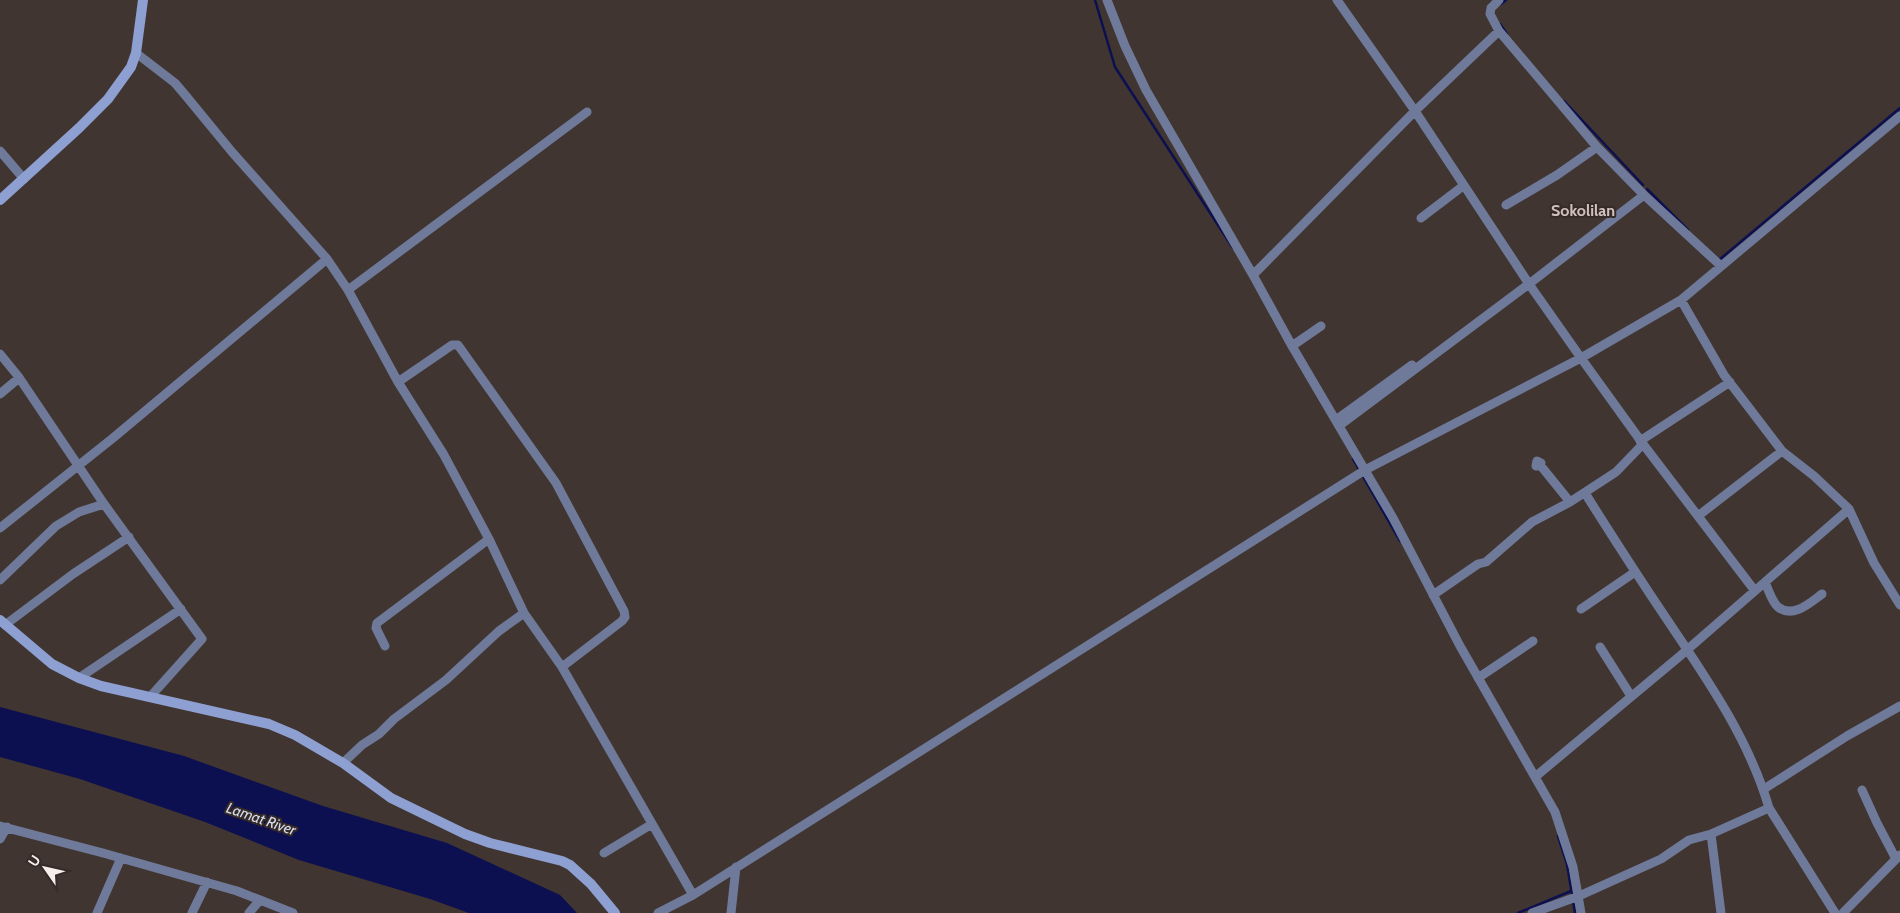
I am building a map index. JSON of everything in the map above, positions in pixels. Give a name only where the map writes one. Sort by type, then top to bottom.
[{"type":"street","points":[[0,200],[80,128],[108,98],[131,67],[136,53],[143,0]]},
{"type":"street","points":[[1107,0],[1125,46],[1146,90],[1338,423],[1358,476],[1433,595],[1555,812],[1572,867],[1575,897],[1581,913]]},
{"type":"street","points":[[1337,0],[1415,111],[1463,186],[1581,358],[1755,591]]},
{"type":"street","points":[[1500,0],[1491,8],[1490,14],[1499,31],[1598,147],[1643,193],[1721,266]]},
{"type":"street","points":[[1253,275],[1415,111],[1499,31]]},
{"type":"street","points":[[136,53],[174,83],[327,259],[348,290],[398,382],[444,455],[489,539],[524,613],[562,667],[693,895]]},
{"type":"street","points":[[348,290],[587,112]]},
{"type":"street","points":[[658,913],[693,895],[1358,476],[1581,358],[1681,300],[1900,116]]},
{"type":"street","points":[[1506,205],[1557,175],[1598,147]]},
{"type":"street","points":[[0,151],[24,178]]},
{"type":"street","points":[[1421,218],[1463,186]]},
{"type":"street","points":[[1338,423],[1528,282],[1643,193]]},
{"type":"street","points":[[0,528],[78,466],[327,259]]},
{"type":"street","points":[[1681,300],[1730,382],[1782,451],[1814,476],[1850,509],[1874,563],[1900,605]]},
{"type":"street","points":[[1292,346],[1321,326]]},
{"type":"street","points":[[398,382],[452,345],[458,345],[556,483],[624,611],[622,621],[562,667]]},
{"type":"street","points":[[0,354],[19,378],[104,504],[200,636],[202,642],[150,697]]},
{"type":"street","points":[[0,394],[19,378]]},
{"type":"street","points":[[1433,595],[1478,564],[1486,562],[1532,522],[1570,502],[1616,472],[1642,442],[1730,382]]},
{"type":"street","points":[[1698,516],[1782,451]]},
{"type":"street","points":[[1541,463],[1537,462],[1536,466],[1541,466],[1570,502]]},
{"type":"street","points":[[1585,493],[1635,572],[1688,649],[1735,726],[1764,789],[1769,808],[1835,913]]},
{"type":"street","points":[[0,580],[56,526],[80,512],[104,504]]},
{"type":"street","points":[[1535,776],[1688,649],[1850,509]]},
{"type":"street","points":[[129,537],[3,622],[52,664],[79,678],[102,686],[269,724],[295,735],[343,764],[391,798],[465,834],[490,843],[562,861],[570,865],[591,884],[615,913]]},
{"type":"street","points":[[386,646],[376,628],[377,623],[489,539]]},
{"type":"street","points":[[1581,608],[1635,572]]},
{"type":"street","points":[[1765,582],[1776,605],[1784,610],[1798,610],[1822,594]]},
{"type":"street","points":[[79,678],[181,609]]},
{"type":"street","points":[[343,764],[362,745],[379,734],[394,719],[446,680],[499,631],[524,613]]},
{"type":"street","points":[[1478,678],[1533,641]]},
{"type":"street","points":[[1600,647],[1631,696]]},
{"type":"street","points":[[1764,789],[1847,736],[1900,706]]},
{"type":"street","points":[[1843,913],[1898,857],[1877,823],[1862,790]]},
{"type":"street","points":[[1532,913],[1575,897],[1661,859],[1689,840],[1711,834],[1769,808]]},
{"type":"street","points":[[604,854],[652,824]]},
{"type":"street","points":[[0,839],[4,826],[25,834],[237,891],[293,913]]},
{"type":"street","points":[[1711,834],[1721,913]]},
{"type":"street","points":[[97,913],[120,858]]},
{"type":"street","points":[[730,913],[736,867]]},
{"type":"street","points":[[192,913],[207,882]]},
{"type":"street","points":[[249,913],[260,900]]},
{"type":"water","name":"Lamat River","points":[[0,707],[184,756],[323,806],[447,843],[560,895],[577,913],[469,913],[430,899],[299,860],[205,822],[80,779],[0,757]]},
{"type":"waterway","points":[[1095,0],[1115,67],[1233,248]]},
{"type":"waterway","points":[[1501,4],[1506,0]]},
{"type":"waterway","points":[[1500,24],[1507,34]]},
{"type":"waterway","points":[[1564,101],[1643,185]]},
{"type":"waterway","points":[[1719,260],[1900,108]]},
{"type":"waterway","points":[[1647,189],[1688,230]]},
{"type":"waterway","points":[[1353,459],[1400,541]]},
{"type":"waterway","points":[[1558,836],[1567,864],[1575,913]]},
{"type":"waterway","points":[[1518,913],[1571,891]]},
{"type":"district","name":"Sokolilan","points":[[1583,210]]}]
